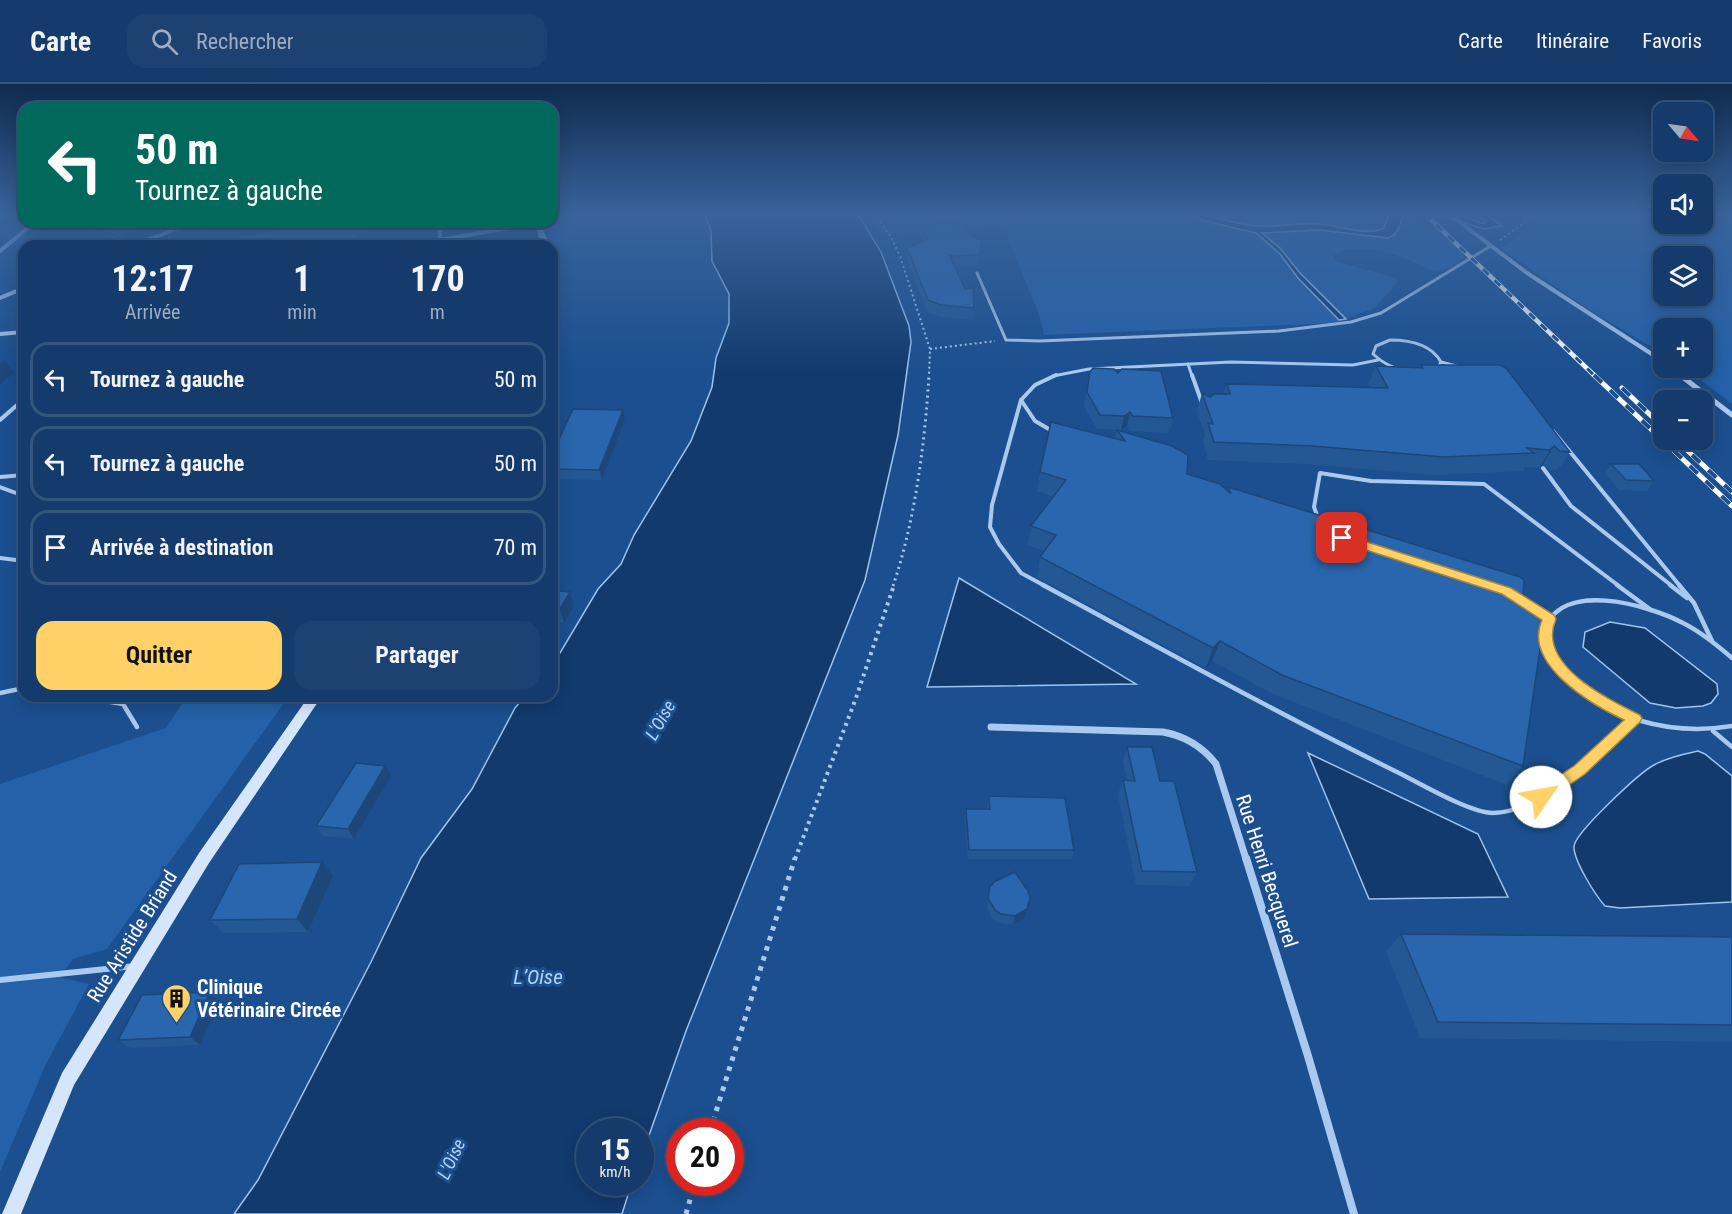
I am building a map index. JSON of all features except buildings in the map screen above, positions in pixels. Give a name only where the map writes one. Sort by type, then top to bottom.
[{"type":"main road","name":"Rue Aristide Briand","points":[[11,1214],[68,1079],[204,858],[312,702]]},
{"type":"street","points":[[1517,267],[1561,298],[1653,355]]},
{"type":"street","points":[[0,298],[18,290]]},
{"type":"street","points":[[0,334],[18,332]]},
{"type":"street","points":[[1684,378],[1732,416]]},
{"type":"street","name":"Rue Henri Becquerel","points":[[991,727],[1163,732],[1190,740],[1211,757],[1216,764],[1308,1056],[1354,1214]]},
{"type":"lane","points":[[976,273],[1006,340],[1040,341],[1278,332],[1351,322],[1381,313],[1457,267]]},
{"type":"lane","points":[[1441,362],[1434,370],[1416,372],[1395,368],[1378,360],[1373,354],[1373,349],[1376,345],[1391,340],[1424,346],[1441,362],[1467,368]]},
{"type":"lane","points":[[1378,360],[1353,365],[1231,362],[1110,368],[1057,374],[1035,385],[1021,400],[992,505],[990,527],[999,544],[1021,573],[1299,722],[1441,795],[1492,814],[1529,804],[1553,790],[1580,770],[1635,718]]},
{"type":"lane","points":[[1188,364],[1205,411]]},
{"type":"lane","points":[[1110,368],[1113,375]]},
{"type":"lane","points":[[1021,400],[1035,421],[1056,433]]},
{"type":"lane","points":[[0,420],[18,404]]},
{"type":"lane","points":[[1549,425],[1694,603],[1712,641]]},
{"type":"lane","points":[[1543,468],[1571,506],[1694,603]]},
{"type":"lane","points":[[1321,525],[1314,507],[1320,473],[1371,481],[1484,484],[1651,610]]},
{"type":"lane","points":[[0,477],[18,476]]},
{"type":"lane","points":[[0,487],[18,494]]},
{"type":"lane","points":[[0,558],[18,560]]},
{"type":"lane","points":[[1732,658],[1712,641],[1683,623],[1651,610],[1620,602],[1590,600],[1567,604],[1551,615],[1544,630],[1547,647],[1559,667],[1578,686],[1604,704],[1635,718],[1689,732],[1713,731],[1732,726]]},
{"type":"lane","points":[[1532,608],[1549,619]]},
{"type":"lane","points":[[0,693],[18,689]]},
{"type":"lane","points":[[110,702],[123,704],[137,727]]},
{"type":"lane","points":[[1713,731],[1732,747]]},
{"type":"lane","points":[[0,980],[138,966]]},
{"type":"path","points":[[714,1118],[799,845],[856,698],[907,545],[927,404],[930,349],[903,267]]},
{"type":"path","points":[[930,349],[1006,340]]},
{"type":"path","points":[[686,1214],[691,1196]]},
{"type":"shaded area","points":[[1020,267],[1355,267],[1390,276],[1398,281],[1375,308],[1335,323],[1044,335],[1040,317]]},
{"type":"shaded area","points":[[1423,267],[1448,267],[1436,270]]},
{"type":"shaded area","points":[[1528,267],[1653,267],[1653,306],[1713,306],[1713,267],[1732,267],[1732,404],[1698,378],[1713,378],[1713,318],[1653,318],[1653,348],[1585,307]]},
{"type":"shaded area","points":[[183,702],[285,702],[107,949],[73,959],[59,977],[89,984],[46,1064],[0,1172],[0,784],[166,728]]},
{"type":"water","name":"L’Oise","points":[[715,267],[887,267],[909,326],[911,342],[898,435],[865,580],[686,1031],[654,1121],[654,1118],[576,1118],[576,1196],[628,1196],[622,1214],[234,1214],[258,1180],[371,962],[421,858],[472,789],[515,708],[520,702],[558,702],[558,655],[598,589],[621,564],[634,535],[691,441],[712,387],[716,358],[729,323],[729,294]]},
{"type":"water","points":[[1290,267],[1295,267],[1346,319],[1339,320]]},
{"type":"water","points":[[959,578],[1136,684],[927,687]]},
{"type":"water","points":[[1610,622],[1645,628],[1717,684],[1718,694],[1711,703],[1703,706],[1676,708],[1650,703],[1583,647],[1585,632]]},
{"type":"water","points":[[1698,751],[1732,776],[1732,902],[1620,908],[1605,906],[1577,860],[1574,846],[1577,839],[1609,803],[1646,770],[1664,760]]},
{"type":"water","points":[[1308,753],[1478,834],[1508,897],[1369,899]]},
{"type":"railway","points":[[1480,267],[1595,376]]},
{"type":"railway","points":[[1594,375],[1732,506]]},
{"type":"railway","points":[[1622,388],[1653,418]]},
{"type":"railway","points":[[1687,450],[1732,492]]},
{"type":"place","name":"Clinique Vétérinaire Circée","points":[[176,1024]]},
{"type":"route","points":[[1342,538],[1506,591],[1549,619],[1544,630],[1547,647],[1559,667],[1578,686],[1604,704],[1635,718],[1580,770],[1541,797]]},
{"type":"water label","name":"L'Oise","points":[[660,720]]},
{"type":"water label","name":"L'Oise","points":[[451,1159]]}]
